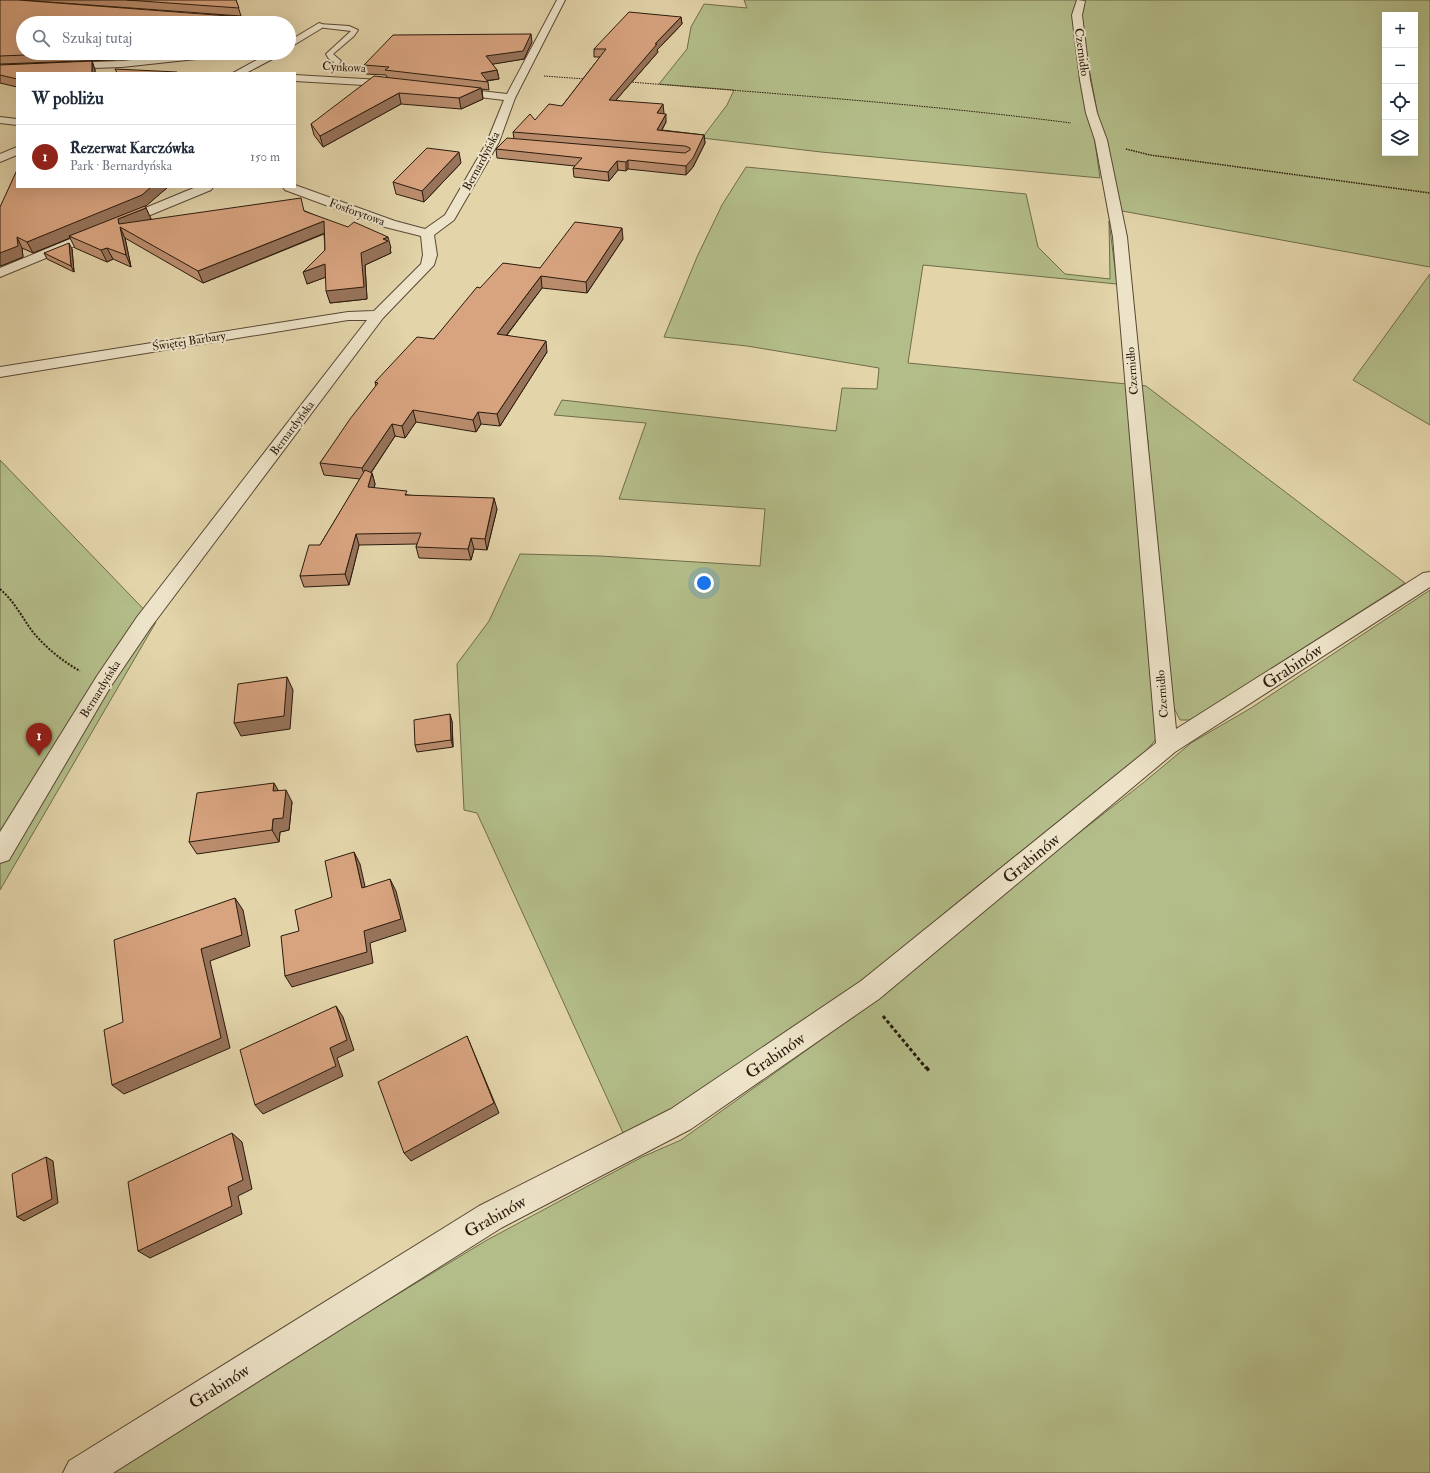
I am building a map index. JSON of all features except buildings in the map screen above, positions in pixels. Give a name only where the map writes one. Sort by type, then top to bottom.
[{"type":"street","name":"Bernardyńska","points":[[0,853],[104,682],[149,616],[378,315],[427,264],[430,255],[427,234],[450,217],[497,143],[510,98],[561,0]]},
{"type":"street","name":"Czernidło","points":[[1081,1],[1077,15],[1090,109],[1098,135],[1120,237],[1167,746]]},
{"type":"street","points":[[304,25],[319,26]]},
{"type":"street","points":[[296,41],[319,26]]},
{"type":"street","points":[[52,67],[122,64],[163,60]]},
{"type":"street","points":[[240,72],[263,60]]},
{"type":"street","name":"Cynkowa","points":[[296,78],[376,82],[411,86]]},
{"type":"street","points":[[442,89],[510,98]]},
{"type":"street","points":[[0,120],[16,122]]},
{"type":"street","points":[[0,159],[16,151]]},
{"type":"street","points":[[0,274],[205,188]]},
{"type":"street","name":"Fosforytowa","points":[[291,188],[390,224],[427,234]]},
{"type":"street","name":"Świętej Barbary","points":[[0,372],[348,316],[378,315]]},
{"type":"street","name":"Grabinów","points":[[81,1473],[490,1217],[681,1119],[864,995],[1167,746],[1430,578]]},
{"type":"lane","points":[[319,26],[349,28],[355,30],[352,35],[329,54],[328,56],[338,61],[334,67]]},
{"type":"path","points":[[521,77],[587,79]]},
{"type":"path","points":[[627,82],[994,113],[1060,121],[1098,135],[1120,148],[1150,155],[1430,193]]},
{"type":"path","points":[[0,589],[7,594],[34,632],[47,646],[76,669],[104,682]]},
{"type":"path","points":[[864,995],[930,1072]]},
{"type":"green space","points":[[744,0],[1430,0],[1430,267],[1122,211],[1107,160],[1090,73],[1085,72],[1100,178],[821,152],[702,138],[727,105],[734,90],[659,84],[687,49],[691,27],[704,4],[747,8]]},
{"type":"green space","points":[[746,167],[1026,194],[1038,247],[1065,274],[1110,279],[1109,221],[1117,284],[923,265],[908,363],[1127,384],[1156,739],[1147,750],[954,905],[865,980],[693,1097],[624,1135],[477,813],[464,810],[457,664],[489,621],[520,554],[600,556],[760,566],[765,509],[619,499],[646,423],[554,415],[562,400],[836,431],[842,388],[877,389],[879,368],[747,346],[664,337],[697,257],[722,205]]},
{"type":"green space","points":[[1430,274],[1430,425],[1353,380]]},
{"type":"green space","points":[[1140,385],[1146,386],[1405,583],[1191,720],[1180,720],[1174,708],[1153,533],[1148,441]]},
{"type":"green space","points":[[0,460],[156,622],[0,890]]},
{"type":"green space","points":[[1430,590],[1430,1473],[108,1473],[159,1439],[487,1240],[642,1157],[681,1140],[881,997],[1066,843],[1143,783],[1191,743],[1251,708]]},
{"type":"place","name":"Rezerwat Karczówka","points":[[39,756]]}]
